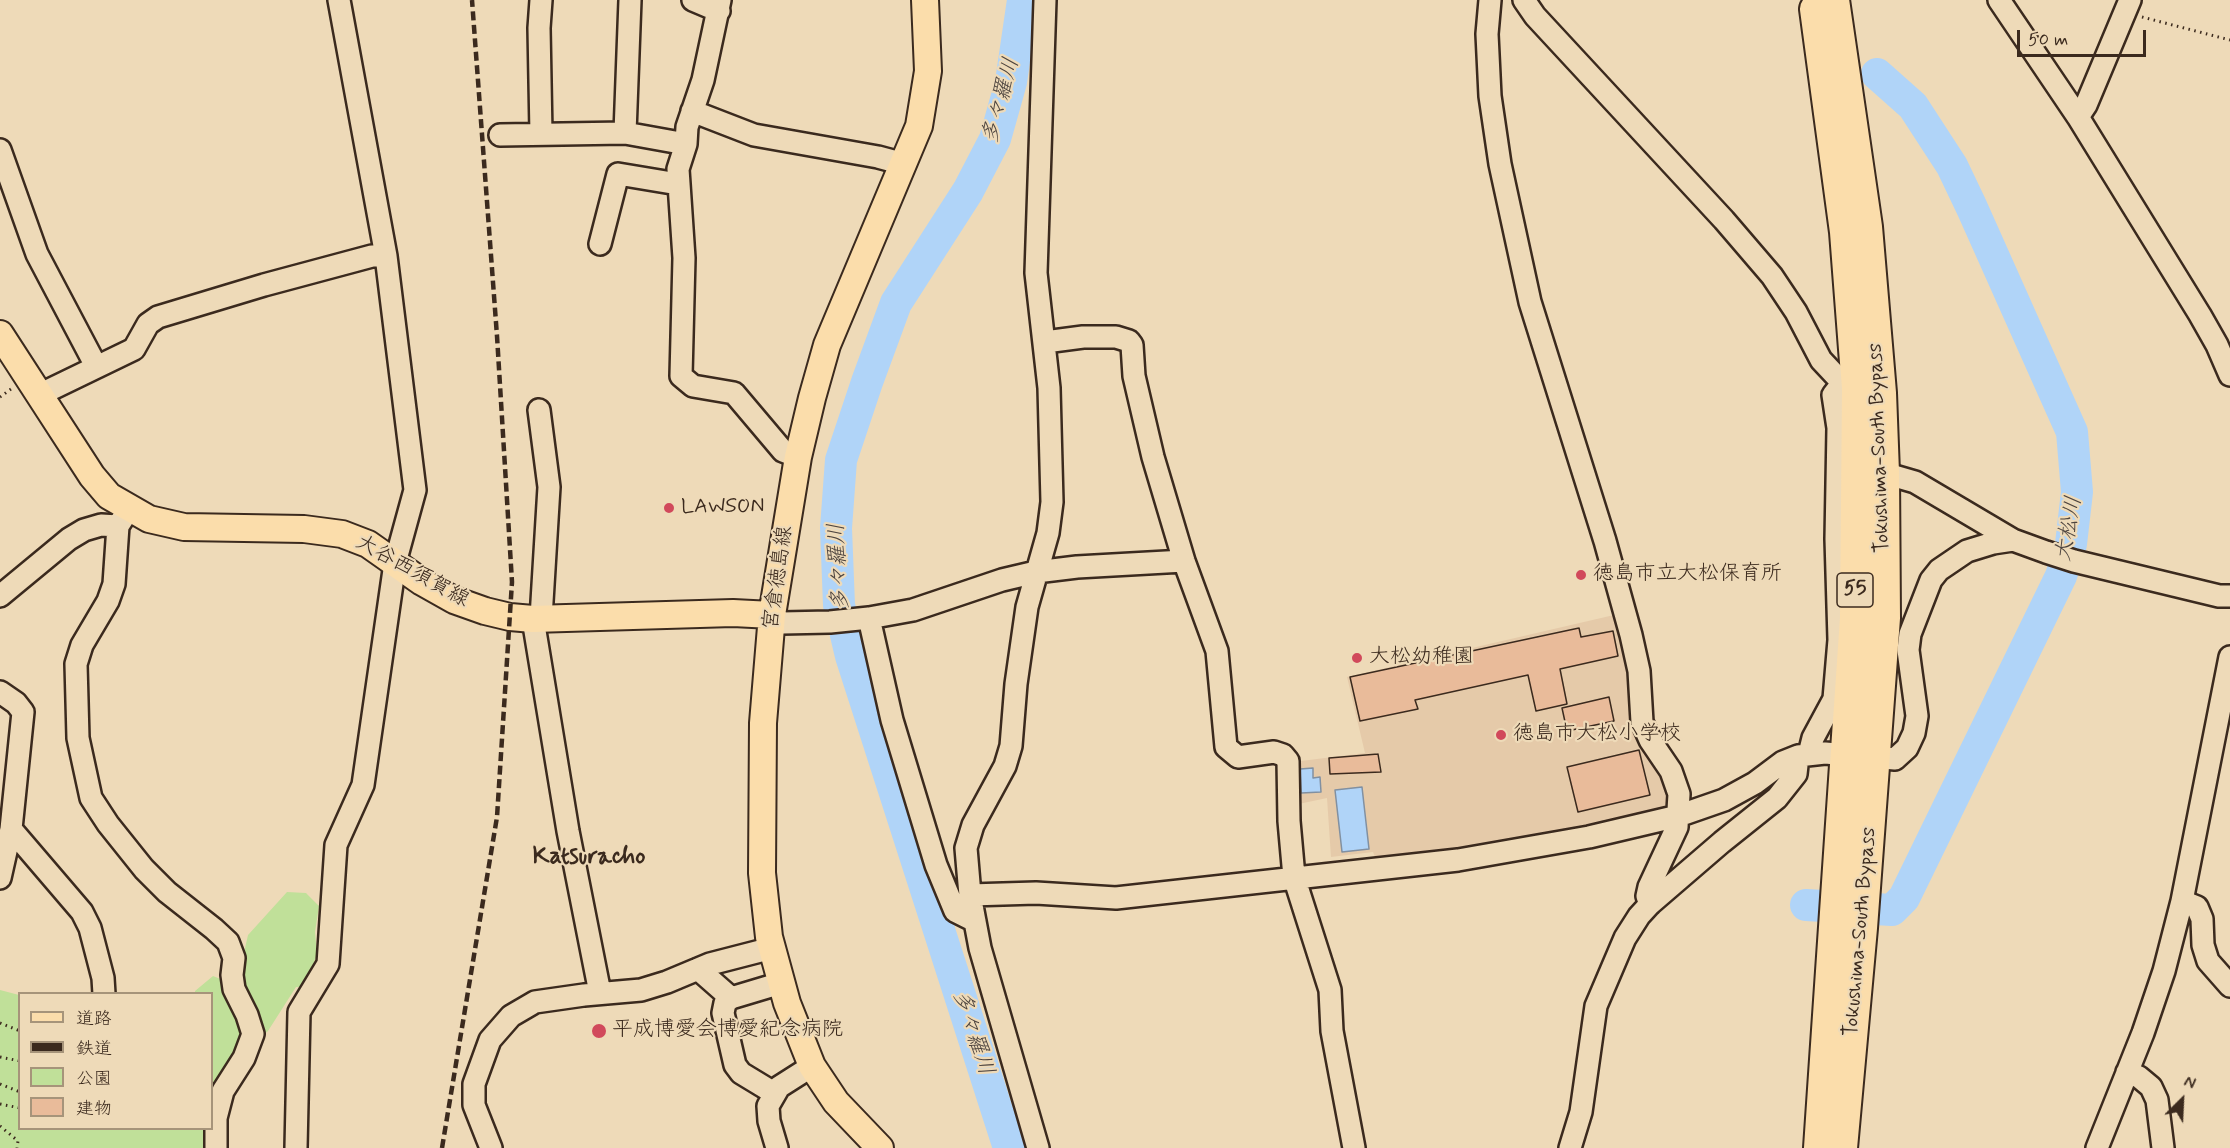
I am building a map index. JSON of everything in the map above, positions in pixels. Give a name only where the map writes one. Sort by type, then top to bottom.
[{"type":"highway","name":"Tokushima-South Bypass","points":[[1814,0],[1845,232],[1861,387],[1884,473],[1884,618],[1861,757],[1819,1148]]},
{"type":"highway","name":"Tokushima-South Bypass","points":[[1834,0],[1867,227],[1855,618],[1861,757],[1842,1148]]},
{"type":"main road","name":"宮倉徳島線","points":[[880,1148],[836,1102],[812,1066],[787,1003],[772,948],[762,873],[764,723],[772,615],[798,457],[827,345],[919,126],[928,71],[925,0]]},
{"type":"main road","name":"大谷西須賀線","points":[[0,334],[92,476],[123,517],[149,519],[184,527],[304,529],[342,534],[368,544],[422,582],[454,600],[510,617],[732,613],[772,615]]},
{"type":"street","points":[[296,1148],[299,1012],[328,964],[336,844],[363,785],[395,563],[415,490],[386,256],[339,0]]},
{"type":"street","points":[[541,0],[539,28],[541,134]]},
{"type":"street","points":[[625,133],[630,0]]},
{"type":"street","points":[[693,0],[719,6],[703,80],[687,127],[687,144],[678,170],[684,258],[681,376],[693,386],[734,393],[783,451],[798,457]]},
{"type":"street","points":[[1038,1148],[980,948],[970,895],[966,848],[973,825],[1005,766],[1011,746],[1016,684],[1024,629],[1036,572],[1048,533],[1052,502],[1049,388],[1036,273],[1045,0]]},
{"type":"street","points":[[1490,0],[1486,34],[1490,96],[1500,164],[1517,247],[1533,313],[1605,541],[1631,635],[1639,671],[1642,722],[1650,740],[1676,781],[1679,794],[1677,827],[1649,887],[1647,896],[1650,904]]},
{"type":"street","points":[[1524,0],[1535,16],[1724,220],[1772,276],[1796,312],[1821,360],[1836,376],[1861,387]]},
{"type":"street","points":[[1999,0],[2078,117],[2200,315],[2230,375]]},
{"type":"street","points":[[2078,117],[2086,105],[2127,6]]},
{"type":"street","points":[[692,111],[754,135],[878,157],[904,164]]},
{"type":"street","points":[[500,135],[625,133],[687,144]]},
{"type":"street","points":[[0,150],[38,254],[96,366]]},
{"type":"street","points":[[600,244],[618,174],[678,184]]},
{"type":"street","points":[[39,395],[134,349],[148,324],[158,317],[372,256],[386,256]]},
{"type":"street","points":[[1045,342],[1083,337],[1116,337],[1129,341],[1132,345],[1134,376],[1140,407],[1184,561],[1217,651],[1226,747],[1238,757],[1274,752],[1283,755],[1288,761],[1289,821],[1294,877],[1330,990],[1332,1031],[1354,1148]]},
{"type":"street","points":[[1570,1148],[1581,1112],[1596,1006],[1625,939],[1639,916],[1650,904],[1777,798],[1796,774],[1834,699],[1839,640],[1836,539],[1838,428],[1833,396],[1861,387]]},
{"type":"street","points":[[540,410],[549,487],[537,618],[568,831],[600,993]]},
{"type":"street","points":[[1884,473],[1915,482],[2013,540],[2066,559],[2219,596],[2230,596]]},
{"type":"street","points":[[0,596],[69,539],[84,530],[123,517],[114,584],[108,601],[82,645],[76,664],[78,738],[91,798],[108,824],[144,869],[167,892],[228,942],[234,958],[232,975],[234,989],[247,1015],[253,1034],[244,1058],[224,1091],[216,1118],[216,1148]]},
{"type":"street","points":[[970,895],[1036,893],[1116,898],[1458,860],[1589,837],[1678,816],[1724,800],[1755,783],[1783,762],[1804,755],[1825,753],[1895,759],[1907,748],[1914,734],[1917,716],[1908,650],[1910,634],[1932,580],[1939,570],[1967,551],[2013,540]]},
{"type":"street","points":[[772,615],[782,622],[864,619],[914,610],[1002,580],[1036,572],[1077,567],[1184,561]]},
{"type":"street","points":[[864,619],[936,865],[956,911],[975,921]]},
{"type":"street","points":[[2097,1148],[2164,971],[2181,901],[2230,657]]},
{"type":"street","points":[[0,692],[16,703],[23,712],[11,829],[0,878]]},
{"type":"street","points":[[11,829],[82,912],[90,928],[103,978],[104,992]]},
{"type":"street","points":[[2181,901],[2197,907],[2202,919],[2203,945],[2208,961],[2230,986]]},
{"type":"street","points":[[490,1148],[474,1105],[474,1084],[490,1040],[512,1016],[535,1002],[641,990],[710,964],[772,948]]},
{"type":"street","points":[[698,969],[731,998]]},
{"type":"street","points":[[774,1093],[741,1073],[735,1065],[723,1013],[725,1003],[731,998],[782,983]]},
{"type":"street","points":[[777,1148],[768,1106],[774,1093],[780,1087],[812,1066]]},
{"type":"street","points":[[2127,1072],[2139,1077],[2151,1087],[2157,1100],[2163,1148]]},
{"type":"path","points":[[2127,6],[2230,40]]},
{"type":"path","points":[[0,1023],[18,1030]]},
{"type":"path","points":[[0,1057],[18,1061]]},
{"type":"path","points":[[0,1084],[18,1091]]},
{"type":"path","points":[[0,1104],[18,1108]]},
{"type":"path","points":[[0,1126],[18,1140],[17,1148]]},
{"type":"shaded area","name":"徳島市大松小学校","points":[[1614,615],[1632,690],[1631,717],[1673,783],[1666,810],[1507,845],[1377,862],[1373,852],[1331,857],[1327,798],[1294,805],[1294,764],[1301,761],[1365,753],[1347,677]]},
{"type":"green space","points":[[287,892],[306,893],[319,906],[315,932],[317,954],[305,987],[296,987],[268,1031],[244,1052],[213,1107],[213,992],[195,991],[213,976],[228,982],[243,976],[243,957],[248,935]]},
{"type":"green space","points":[[0,990],[18,995],[18,1130],[212,1130],[210,1148],[0,1148]]},
{"type":"water","points":[[1313,768],[1313,778],[1320,777],[1321,792],[1301,793],[1300,769]]},
{"type":"water","points":[[1362,787],[1369,849],[1342,852],[1335,790]]},
{"type":"building","points":[[1579,628],[1581,637],[1613,631],[1618,656],[1560,669],[1567,704],[1536,711],[1528,675],[1415,700],[1418,709],[1360,721],[1350,677]]},
{"type":"building","points":[[1609,697],[1614,721],[1567,731],[1562,708]]},
{"type":"building","points":[[1639,750],[1650,795],[1578,812],[1567,767]]},
{"type":"building","points":[[1378,754],[1381,772],[1330,774],[1329,758]]},
{"type":"waterway","name":"多々羅川","points":[[1009,1148],[851,656],[839,605],[836,528],[841,460],[896,303],[968,191],[995,139],[1011,82],[1023,0]]},
{"type":"waterway","name":"大松川","points":[[1806,905],[1892,910],[1904,898],[2061,576],[2071,544],[2077,492],[2072,432],[1952,166],[1913,106],[1877,74]]},
{"type":"railway","points":[[442,1148],[497,817],[512,582],[497,336],[472,0]]},
{"type":"place","name":"LAWSON","points":[[669,508]]},
{"type":"place","name":"徳島市立大松保育所","points":[[1581,575]]},
{"type":"place","name":"大松幼稚園","points":[[1357,658]]},
{"type":"place","name":"徳島市大松小学校","points":[[1501,735]]},
{"type":"place","name":"平成博愛会博愛紀念病院","points":[[599,1031]]},
{"type":"district","name":"Katsuracho","points":[[589,858]]}]
